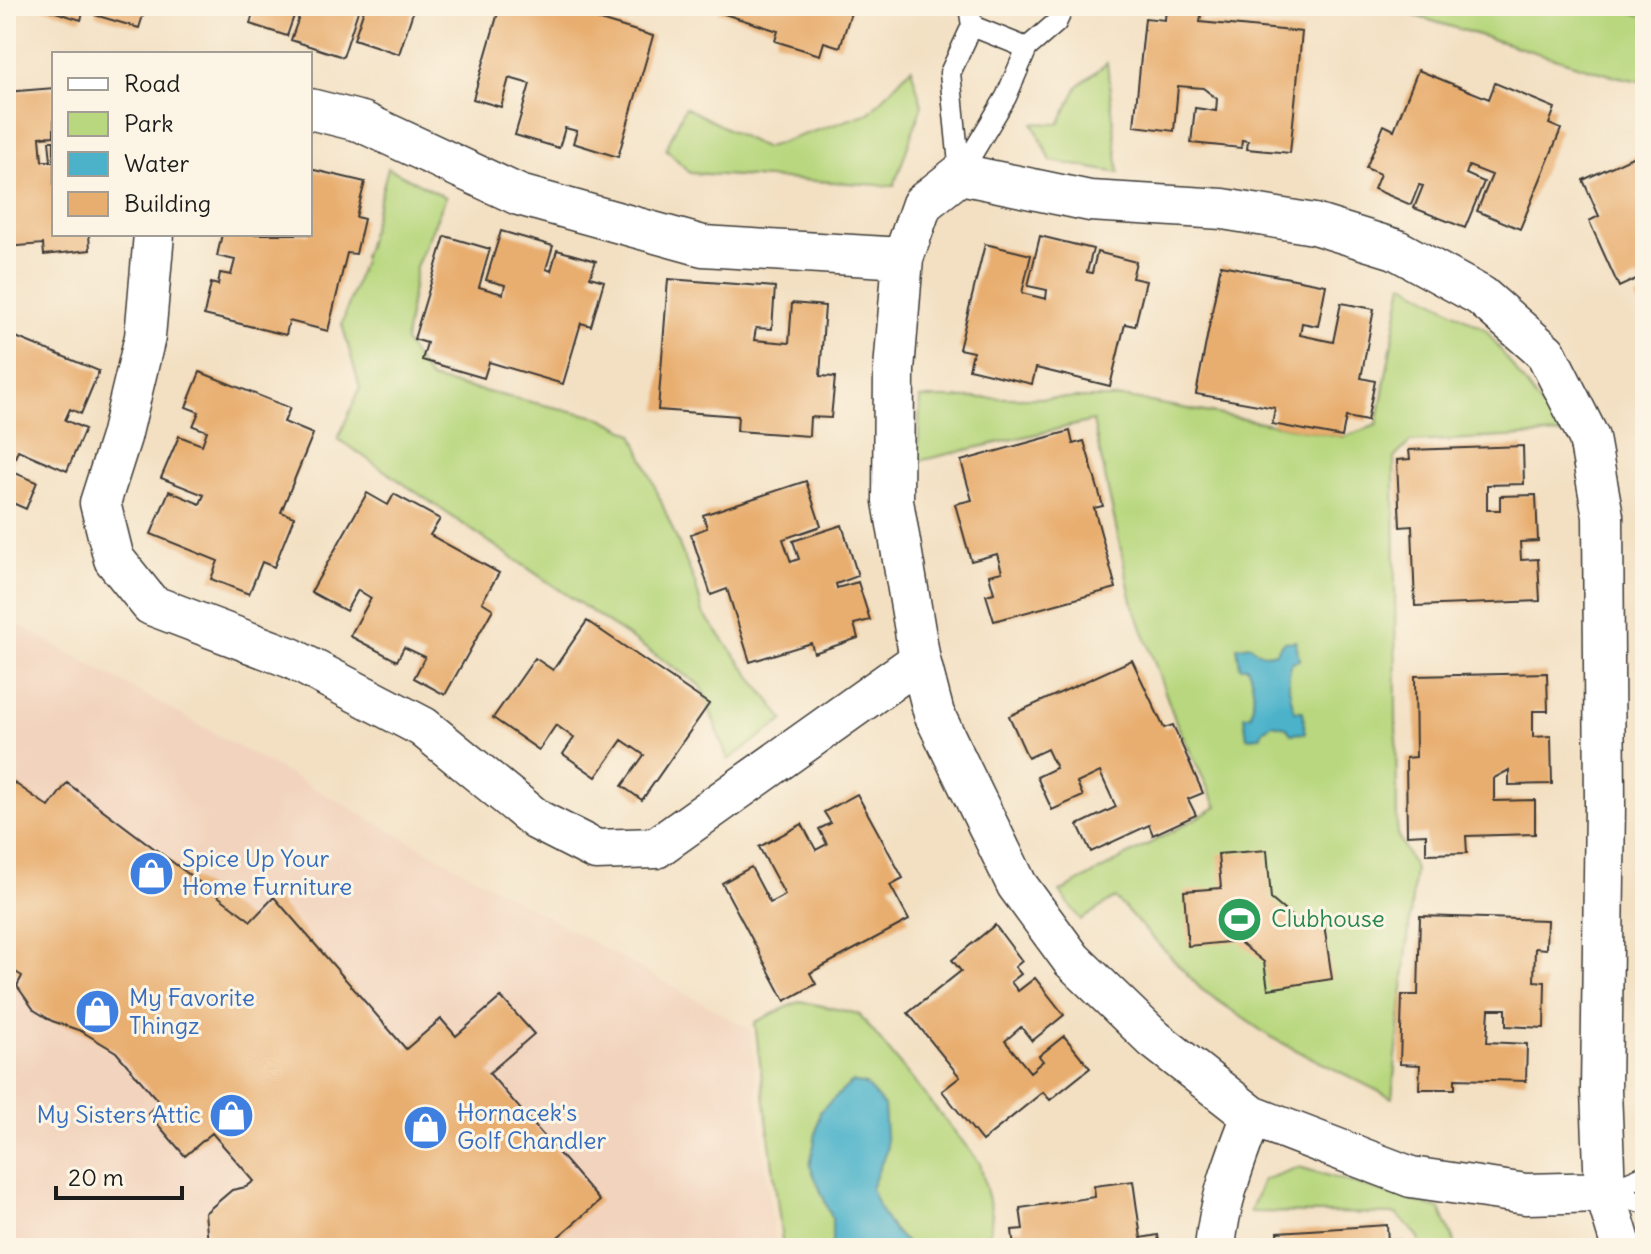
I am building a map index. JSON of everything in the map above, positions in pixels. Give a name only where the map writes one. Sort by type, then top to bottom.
[{"type":"street","points":[[312,110],[362,122],[519,195],[703,246],[903,258]]},
{"type":"street","points":[[1605,1192],[1526,1194],[1411,1177],[1252,1116],[1154,1039],[1072,960],[1017,885],[934,714],[920,660],[893,501],[894,370],[903,258],[922,204],[960,174],[1090,201],[1223,209],[1314,224],[1395,249],[1481,296],[1546,353],[1589,438],[1603,516],[1605,805],[1601,1090],[1605,1192],[1622,1248]]},
{"type":"street","points":[[154,236],[145,337],[121,437],[100,503],[114,559],[151,605],[291,658],[423,727],[537,820],[596,850],[656,848],[920,660]]},
{"type":"street","points":[[1215,1248],[1217,1220],[1252,1116]]},
{"type":"lane","points":[[960,174],[1006,97],[1027,48],[1056,23],[1064,6]]},
{"type":"lane","points":[[960,174],[950,73],[970,16],[1027,48]]},
{"type":"lane","points":[[1605,1192],[1645,1175]]},
{"type":"lane","points":[[1605,1192],[1645,1203]]},
{"type":"shaded area","points":[[6,618],[750,1029],[775,1248],[6,1248]]},
{"type":"green space","points":[[1383,6],[1603,6],[1645,16],[1645,82],[1610,75]]},
{"type":"green space","points":[[1107,63],[1119,173],[1051,161],[1033,123],[1059,124],[1078,86]]},
{"type":"green space","points":[[911,68],[922,105],[894,186],[690,173],[666,149],[685,107],[764,148],[869,113]]},
{"type":"green space","points":[[388,168],[446,197],[416,267],[405,342],[430,379],[602,418],[633,434],[695,583],[703,613],[784,720],[728,760],[701,686],[338,439],[360,388],[342,324]]},
{"type":"green space","points":[[1403,283],[1486,330],[1562,434],[1410,442],[1394,458],[1397,834],[1415,869],[1392,1098],[1272,1038],[1201,989],[1115,898],[1081,920],[1060,892],[1217,807],[1176,722],[1132,601],[1093,421],[918,461],[920,398],[1128,398],[1343,437],[1377,425]]},
{"type":"green space","points":[[800,1001],[859,1014],[980,1163],[992,1214],[988,1248],[783,1248],[755,1022]]},
{"type":"green space","points":[[1299,1167],[1440,1209],[1456,1246],[1504,1248],[1419,1248],[1419,1237],[1396,1214],[1250,1212],[1263,1180]]},
{"type":"water","points":[[1296,641],[1299,660],[1292,662],[1289,686],[1295,711],[1303,711],[1305,733],[1291,734],[1286,727],[1273,724],[1264,729],[1260,737],[1247,738],[1244,716],[1251,715],[1254,691],[1247,667],[1240,667],[1237,647],[1251,645],[1259,652],[1269,654],[1276,652],[1283,642]]},
{"type":"water","points":[[852,1082],[866,1085],[884,1106],[887,1149],[871,1188],[887,1221],[898,1236],[913,1248],[832,1248],[832,1218],[810,1166],[820,1111]]},
{"type":"building","points":[[36,6],[85,6],[81,20]]},
{"type":"building","points":[[98,6],[146,6],[139,28],[95,15]]},
{"type":"building","points":[[255,6],[359,8],[343,57],[291,40],[299,17],[294,16],[287,36],[250,24]]},
{"type":"building","points":[[365,6],[415,6],[399,54],[354,39]]},
{"type":"building","points":[[500,6],[579,6],[577,13],[653,36],[618,157],[573,143],[577,131],[565,128],[559,148],[515,135],[530,84],[509,78],[501,107],[473,99]]},
{"type":"building","points":[[720,6],[844,6],[852,9],[840,47],[824,42],[820,55],[775,41],[778,31],[718,12]]},
{"type":"building","points":[[1166,6],[1202,9],[1200,22],[1302,32],[1290,153],[1247,149],[1248,141],[1242,140],[1241,148],[1191,143],[1195,108],[1216,111],[1217,99],[1203,88],[1178,86],[1174,131],[1134,126],[1145,18],[1165,20]]},
{"type":"building","points":[[1418,70],[1489,99],[1495,83],[1555,108],[1549,124],[1561,129],[1520,229],[1477,211],[1492,175],[1469,166],[1466,174],[1484,182],[1465,228],[1414,208],[1423,186],[1419,185],[1411,205],[1374,189],[1380,174],[1366,168],[1384,125],[1394,130]]},
{"type":"building","points":[[52,88],[52,136],[40,137],[42,161],[51,161],[49,141],[52,141],[52,236],[89,236],[90,250],[44,255],[43,244],[6,247],[6,92]]},
{"type":"building","points":[[1645,151],[1645,293],[1638,278],[1619,287],[1589,221],[1599,216],[1583,180]]},
{"type":"building","points":[[312,169],[365,182],[356,217],[364,219],[356,254],[347,253],[328,331],[289,321],[286,335],[204,315],[211,283],[218,285],[220,273],[231,275],[235,260],[217,256],[222,236],[312,236]]},
{"type":"building","points":[[501,231],[553,246],[546,269],[551,271],[557,250],[596,261],[590,277],[604,281],[591,326],[581,323],[563,384],[489,362],[484,378],[422,360],[427,343],[414,339],[445,236],[490,249],[479,287],[503,294],[505,285],[486,280]]},
{"type":"building","points":[[1040,236],[1093,249],[1087,272],[1092,273],[1097,252],[1136,262],[1132,278],[1146,281],[1135,326],[1125,324],[1110,386],[1036,368],[1032,384],[969,369],[973,352],[959,349],[985,244],[1031,255],[1022,293],[1046,299],[1047,290],[1028,286]]},
{"type":"building","points":[[1221,265],[1326,285],[1318,326],[1302,323],[1300,335],[1333,342],[1341,303],[1374,309],[1361,378],[1375,381],[1367,421],[1346,417],[1342,437],[1272,424],[1275,408],[1196,394]]},
{"type":"building","points":[[668,279],[775,287],[772,329],[756,328],[754,340],[789,343],[792,303],[825,306],[820,376],[835,377],[831,418],[810,417],[809,436],[737,431],[738,416],[658,410]]},
{"type":"building","points":[[1645,294],[1645,320],[1635,298]]},
{"type":"building","points":[[6,333],[99,371],[81,414],[70,409],[65,420],[85,429],[67,471],[18,450],[10,471],[37,482],[26,509],[6,500]]},
{"type":"building","points":[[200,372],[290,408],[284,422],[313,434],[281,512],[294,517],[274,567],[262,562],[249,594],[211,579],[218,561],[151,534],[169,491],[200,504],[204,495],[161,478],[179,436],[202,445],[207,431],[193,426],[199,412],[186,407]]},
{"type":"building","points":[[1070,431],[1073,444],[1084,441],[1103,506],[1094,508],[1116,588],[994,621],[986,595],[994,593],[989,575],[1002,572],[997,554],[971,561],[955,504],[972,500],[961,461]]},
{"type":"building","points":[[1523,446],[1524,484],[1487,485],[1487,510],[1500,510],[1500,496],[1536,495],[1538,541],[1520,542],[1521,560],[1538,559],[1540,601],[1415,606],[1412,526],[1400,527],[1397,460],[1410,459],[1409,450]]},
{"type":"building","points":[[806,481],[821,526],[783,539],[791,562],[799,559],[793,541],[842,525],[858,576],[836,584],[837,588],[858,582],[870,620],[854,624],[858,638],[814,653],[811,643],[750,662],[727,589],[711,595],[691,534],[707,528],[703,515]]},
{"type":"building","points":[[367,493],[388,505],[394,494],[440,519],[430,535],[499,573],[482,602],[493,609],[445,695],[414,678],[425,657],[404,647],[397,661],[350,636],[371,598],[358,590],[346,611],[311,592]]},
{"type":"building","points":[[587,621],[709,704],[642,800],[622,786],[644,755],[622,740],[596,777],[563,754],[574,738],[556,725],[539,750],[493,718],[535,658],[553,670]]},
{"type":"building","points":[[1132,660],[1164,728],[1173,725],[1203,793],[1188,799],[1196,815],[1153,835],[1149,825],[1091,852],[1078,825],[1116,807],[1100,772],[1077,783],[1083,796],[1052,810],[1037,777],[1056,768],[1047,749],[1028,758],[1009,716]]},
{"type":"building","points":[[1547,673],[1548,711],[1533,711],[1533,737],[1551,736],[1552,784],[1509,785],[1509,770],[1494,778],[1494,801],[1535,800],[1535,834],[1466,836],[1467,853],[1426,854],[1426,834],[1407,835],[1406,758],[1416,757],[1415,676]]},
{"type":"building","points":[[6,777],[49,807],[67,783],[251,921],[274,897],[406,1049],[441,1019],[456,1036],[501,997],[534,1034],[489,1073],[600,1201],[545,1248],[282,1248],[278,1244],[273,1248],[213,1248],[208,1242],[205,1213],[232,1190],[246,1187],[254,1181],[212,1133],[185,1156],[148,1113],[159,1102],[116,1052],[81,1031],[52,1021],[34,1010],[17,986],[22,976],[6,966]]},
{"type":"building","points":[[857,794],[903,878],[890,885],[909,920],[810,973],[816,984],[785,1001],[722,883],[751,867],[770,903],[785,895],[759,847],[802,824],[816,850],[827,844],[819,829],[831,823],[824,812]]},
{"type":"building","name":"Clubhouse","points":[[1267,850],[1271,899],[1297,921],[1323,917],[1332,979],[1268,989],[1264,962],[1238,941],[1188,946],[1184,891],[1221,888],[1218,854]]},
{"type":"building","points":[[1420,916],[1547,920],[1546,949],[1535,948],[1534,981],[1545,982],[1544,1028],[1506,1026],[1506,1009],[1489,1009],[1487,1042],[1527,1044],[1526,1081],[1455,1079],[1455,1089],[1419,1089],[1420,1065],[1400,1064],[1402,995],[1418,995]]},
{"type":"building","points":[[995,925],[1022,961],[1015,967],[1021,974],[1011,982],[1018,991],[1035,978],[1064,1015],[1032,1041],[1021,1027],[1005,1041],[1030,1072],[1043,1061],[1039,1056],[1064,1036],[1090,1068],[1050,1100],[1043,1092],[982,1141],[942,1091],[960,1077],[908,1013],[961,971],[952,960]]},
{"type":"building","points":[[1133,1181],[1141,1238],[1158,1235],[1160,1248],[1014,1248],[1012,1230],[1023,1229],[1020,1208],[1095,1197],[1094,1186]]},
{"type":"building","points":[[1387,1225],[1388,1242],[1406,1241],[1406,1248],[1279,1248],[1278,1232]]},
{"type":"place","name":"Spice Up Your Home Furniture","points":[[151,873]]},
{"type":"place","name":"Clubhouse","points":[[1240,919]]},
{"type":"place","name":"My Favorite Thingz","points":[[98,1012]]},
{"type":"place","name":"My Sisters Attic","points":[[232,1115]]},
{"type":"place","name":"Hornacek's Golf Chandler","points":[[426,1127]]}]
